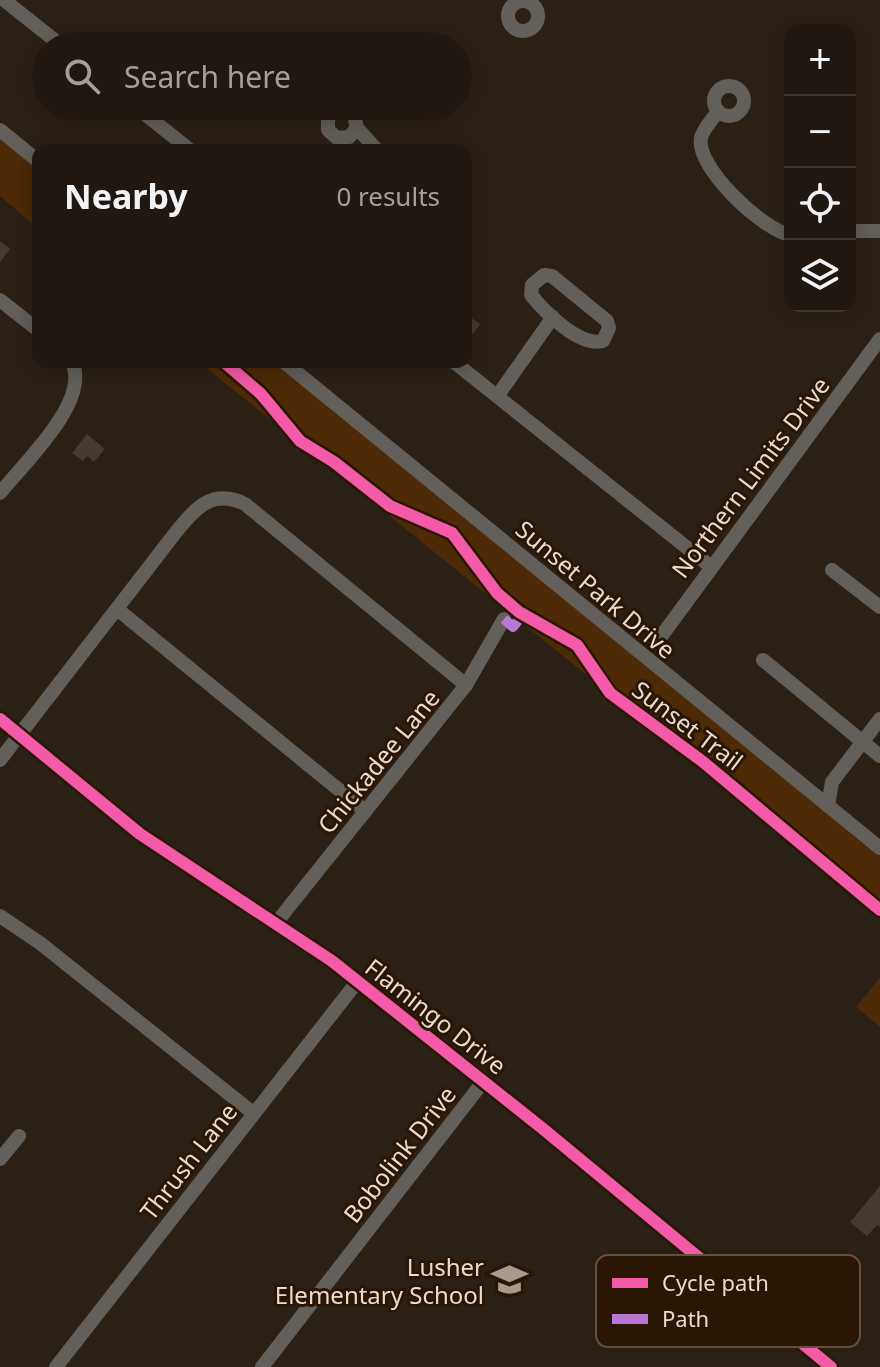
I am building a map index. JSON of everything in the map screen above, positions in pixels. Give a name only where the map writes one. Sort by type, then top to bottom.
[{"type":"street","points":[[4,0],[44,32]]},
{"type":"street","points":[[718,111],[701,137],[702,153],[748,211],[784,232]]},
{"type":"street","points":[[152,120],[182,144]]},
{"type":"street","points":[[357,128],[372,144]]},
{"type":"street","points":[[0,130],[32,156]]},
{"type":"street","points":[[856,231],[880,231]]},
{"type":"street","points":[[544,275],[552,276],[607,321],[607,336],[595,343],[553,317],[531,295],[532,285],[544,275]]},
{"type":"street","points":[[0,300],[32,325]]},
{"type":"street","points":[[498,395],[553,317]]},
{"type":"street","name":"Northern Limits Drive","points":[[657,642],[880,339]]},
{"type":"street","points":[[0,493],[68,409],[78,379],[74,368]]},
{"type":"street","name":"Sunset Park Drive","points":[[291,368],[880,848]]},
{"type":"street","points":[[462,368],[710,566]]},
{"type":"street","points":[[0,760],[198,506],[211,498],[224,496],[245,504],[466,685]]},
{"type":"street","points":[[832,570],[880,607]]},
{"type":"street","points":[[117,609],[365,811]]},
{"type":"street","name":"Chickadee Lane","points":[[276,923],[466,685],[504,619]]},
{"type":"street","points":[[763,660],[880,756]]},
{"type":"street","name":"Flamingo Drive","points":[[0,719],[140,834],[276,923],[357,982],[694,1255]]},
{"type":"street","points":[[828,806],[832,782],[880,719]]},
{"type":"street","points":[[0,916],[30,935],[253,1113]]},
{"type":"street","name":"Thrush Lane","points":[[56,1367],[357,982]]},
{"type":"street","name":"Bobolink Drive","points":[[262,1367],[483,1082]]},
{"type":"street","points":[[0,1159],[19,1136]]},
{"type":"street","name":"Flamingo Drive","points":[[807,1347],[831,1367]]},
{"type":"shaded area","points":[[0,136],[32,162],[32,223],[0,196]]},
{"type":"shaded area","points":[[206,368],[284,368],[880,855],[880,912]]},
{"type":"shaded area","points":[[880,978],[880,1027],[856,1007]]},
{"type":"building","points":[[0,241],[10,249],[0,262]]},
{"type":"building","points":[[472,318],[480,324],[472,335]]},
{"type":"building","points":[[87,434],[105,449],[94,462],[87,456],[83,461],[72,453]]},
{"type":"building","points":[[880,1186],[880,1227],[877,1225],[867,1236],[850,1222]]},
{"type":"marked path","points":[[504,619],[513,627],[523,614]]},
{"type":"cycle path","name":"Sunset Trail","points":[[231,368],[261,394],[300,441],[334,462],[390,506],[452,533],[497,593],[519,612],[577,645],[610,693],[702,761],[880,910]]},
{"type":"cycle path","points":[[0,719],[140,834],[332,961],[696,1255]]},
{"type":"cycle path","points":[[807,1347],[831,1367]]},
{"type":"place","name":"Lusher Elementary School","points":[[510,1280]]}]
